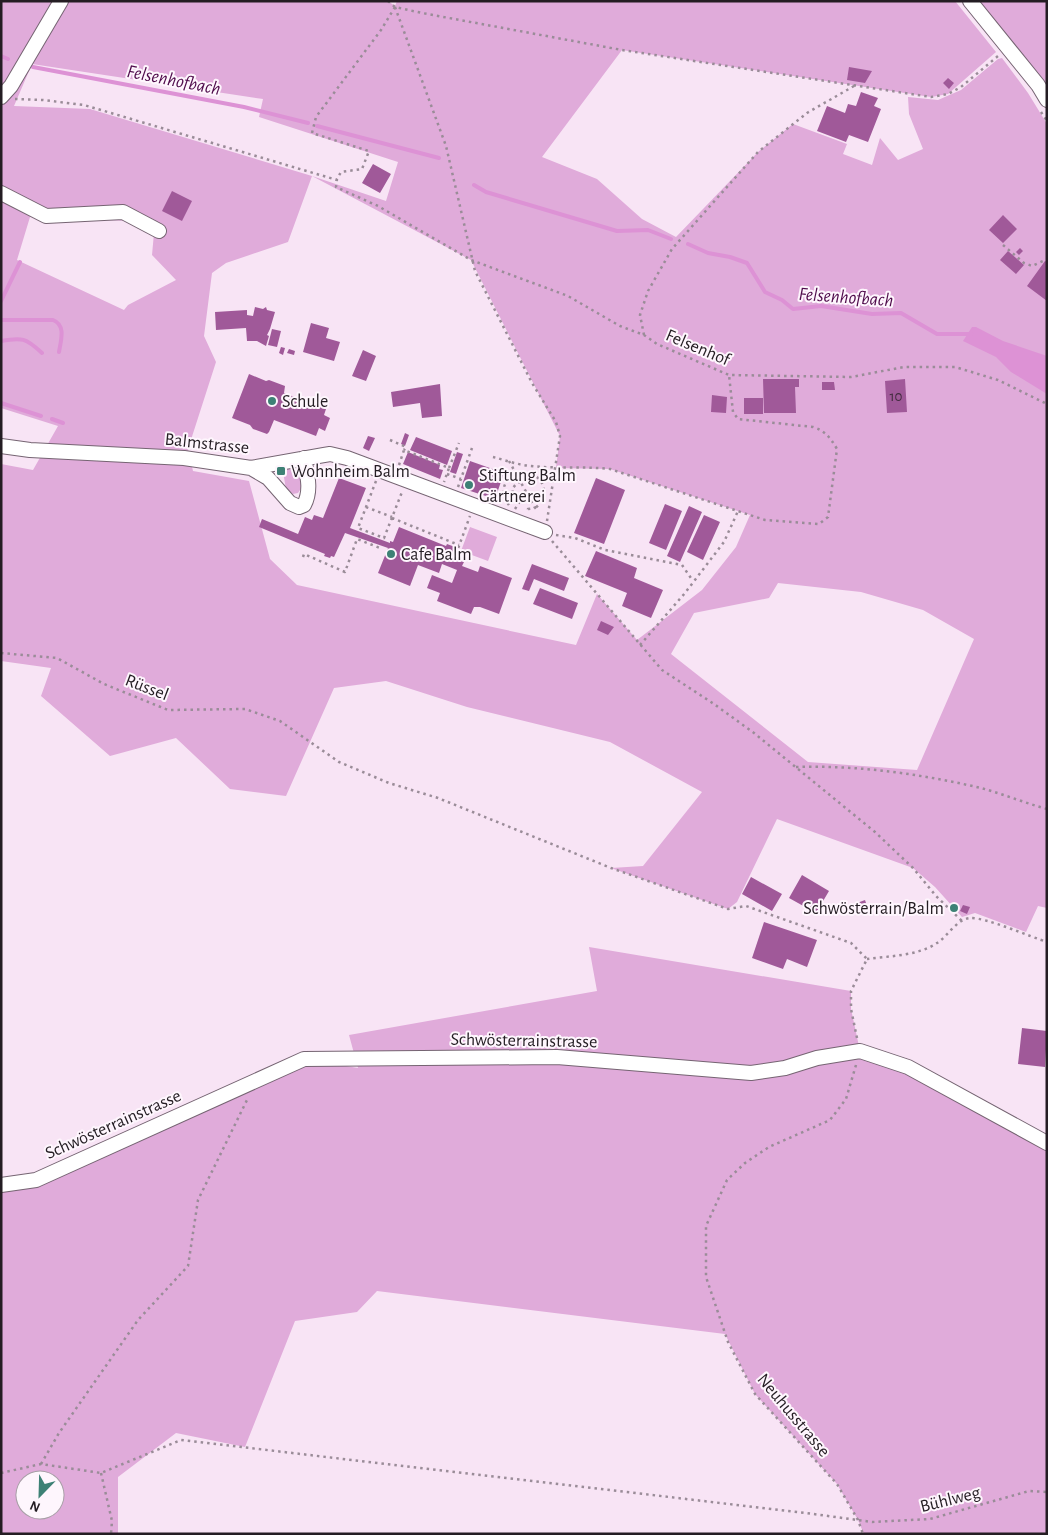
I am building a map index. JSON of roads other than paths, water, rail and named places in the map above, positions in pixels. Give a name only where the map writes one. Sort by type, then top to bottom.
[{"type":"street","points":[[6,98],[11,86],[61,1]]},
{"type":"street","points":[[970,1],[1038,85],[1047,100]]},
{"type":"street","points":[[1,193],[46,216],[122,212],[159,230]]},
{"type":"street","name":"Balmstrasse","points":[[1,446],[54,451],[184,458],[251,468],[330,454],[474,506],[512,514],[538,530]]},
{"type":"street","points":[[251,468],[268,478],[290,503],[299,507],[304,505],[308,494],[304,458]]},
{"type":"street","name":"Schwösterrainstrasse","points":[[1,1185],[36,1180],[304,1059],[558,1057],[751,1072],[785,1068],[817,1058],[860,1051],[908,1067],[1047,1143]]},
{"type":"waterway","points":[[1,56],[8,59]]},
{"type":"waterway","name":"Felsenhofbach","points":[[33,67],[244,107],[308,123]]},
{"type":"waterway","points":[[317,126],[439,158]]},
{"type":"waterway","points":[[474,185],[486,192],[617,231],[648,230],[671,239]]},
{"type":"waterway","name":"Felsenhofbach","points":[[688,244],[708,253],[730,257],[747,263],[765,292],[782,300],[793,309],[821,306],[872,314],[901,313],[937,334],[972,334]]},
{"type":"waterway","points":[[1,301],[20,262]]},
{"type":"waterway","points":[[1,320],[53,320],[57,322],[61,329],[59,352]]},
{"type":"waterway","points":[[1,341],[23,340],[32,344],[42,353]]},
{"type":"waterway","points":[[1,403],[41,416]]},
{"type":"waterway","points":[[52,419],[63,423]]},
{"type":"place","name":"Schule","points":[[272,401]]},
{"type":"place","name":"Wohnheim Balm","points":[[281,471]]},
{"type":"place","name":"Stiftung Balm Gärtnerei","points":[[469,485]]},
{"type":"place","name":"Cafe Balm","points":[[391,554]]},
{"type":"place","name":"Schwösterrain/Balm","points":[[954,908]]}]
